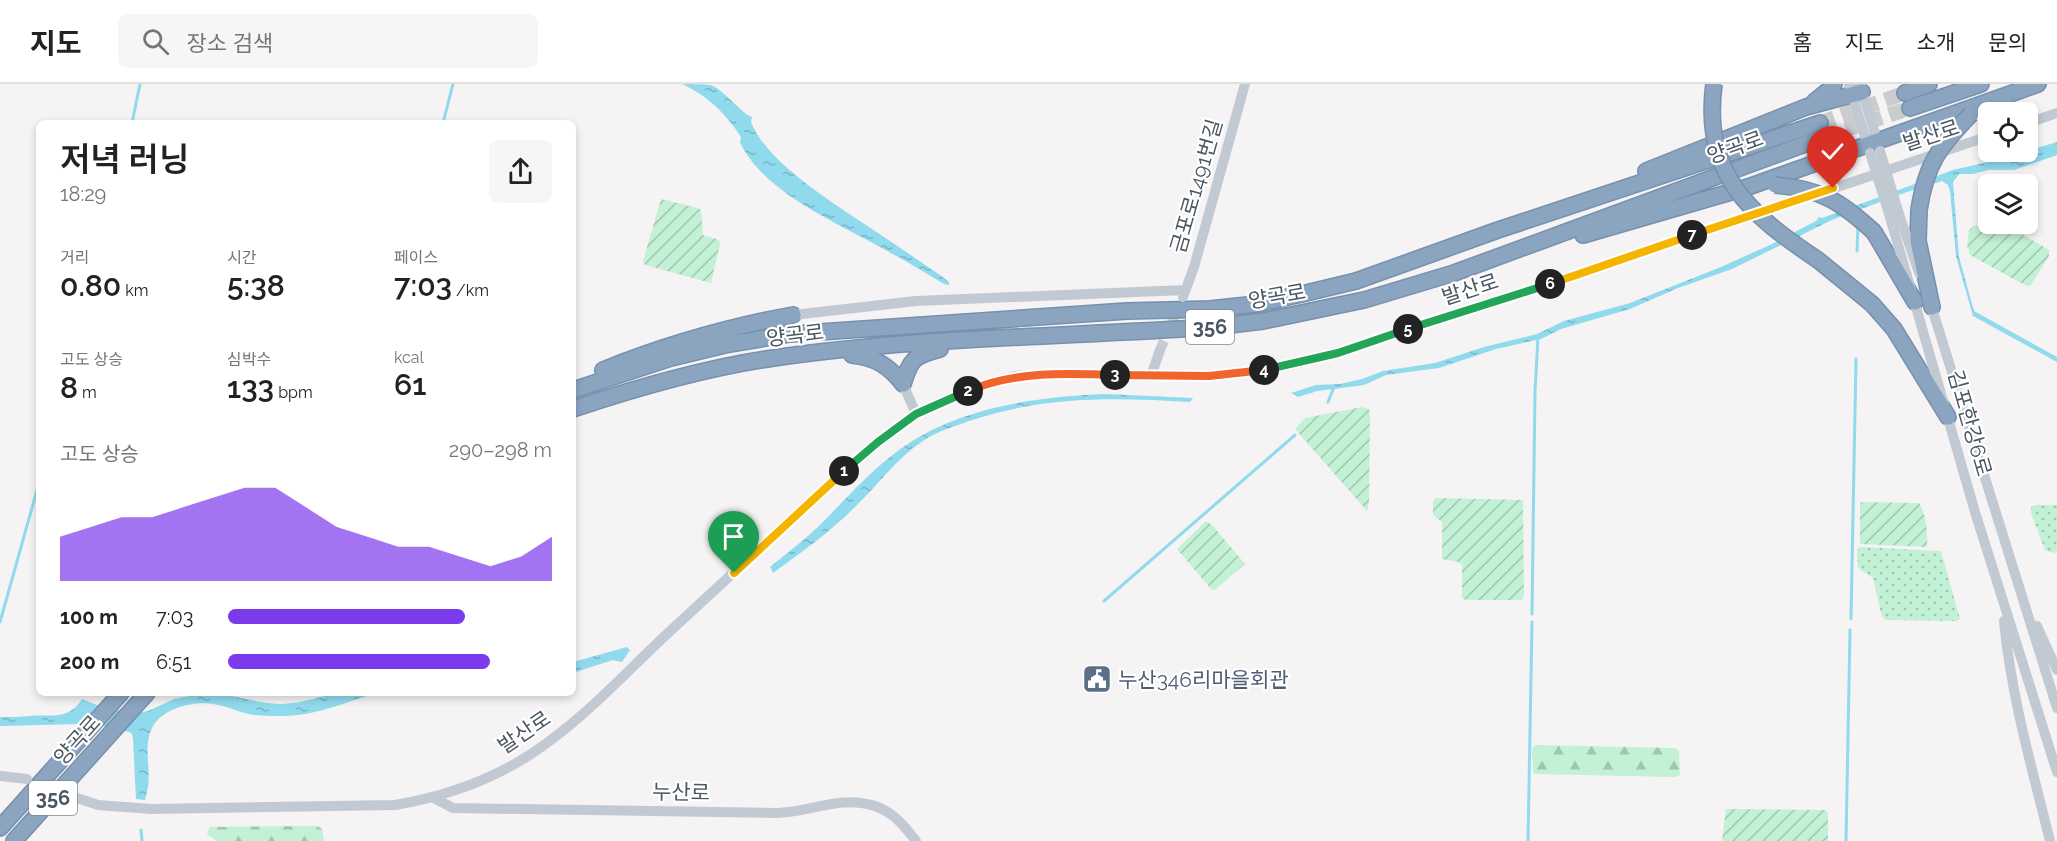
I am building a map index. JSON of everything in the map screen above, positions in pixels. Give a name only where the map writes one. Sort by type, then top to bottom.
[{"type":"highway","points":[[1714,84],[1711,104],[1712,132],[1719,158],[1740,196],[1780,235],[1818,260],[1872,304],[1894,329],[1948,417]]},
{"type":"highway","points":[[1806,107],[1834,84]]},
{"type":"highway","points":[[1905,93],[1929,84]]},
{"type":"highway","points":[[1910,108],[1981,84]]},
{"type":"highway","points":[[1454,273],[1873,148],[2013,91],[2038,84]]},
{"type":"highway","points":[[1498,230],[1856,89]]},
{"type":"highway","points":[[1932,307],[1918,241],[1919,210],[1923,186],[1939,150],[1971,114],[2013,91]]},
{"type":"highway","name":"양곡로","points":[[576,389],[671,358],[725,345],[790,334],[1127,311],[1210,309],[1257,303],[1356,281],[1498,230],[1822,130],[1454,273],[1364,300],[1263,321],[1212,327],[990,339],[822,352],[765,360],[679,378],[576,408]]},
{"type":"highway","points":[[1748,187],[1775,185],[1806,189],[1829,198],[1852,212],[1874,232],[1915,303]]},
{"type":"highway","points":[[576,382],[650,351],[751,322],[793,315]]},
{"type":"highway","points":[[903,384],[914,357],[990,339]]},
{"type":"highway","points":[[822,352],[866,356],[894,372],[903,384]]},
{"type":"highway","name":"양곡로","points":[[0,828],[118,696]]},
{"type":"highway","name":"양곡로","points":[[14,841],[144,696]]},
{"type":"street","name":"금포로1491번길","points":[[793,315],[916,301],[1184,294],[1245,84]]},
{"type":"street","name":"김포한강6로","points":[[1856,89],[1894,215],[1915,303],[1975,513],[2057,772]]},
{"type":"street","points":[[2038,120],[2057,113]]},
{"type":"street","name":"발산로","points":[[77,798],[98,805],[151,809],[395,805],[432,797],[462,787],[531,754],[561,732],[601,698],[850,465],[916,414],[981,386],[1015,376],[1070,373],[1209,376],[1256,372],[1299,363],[1338,353],[1978,140]]},
{"type":"street","name":"김포한강6로","points":[[1894,215],[1932,307],[2057,708]]},
{"type":"street","points":[[1151,376],[1160,350]]},
{"type":"street","points":[[903,384],[916,414]]},
{"type":"street","points":[[2023,598],[2057,670]]},
{"type":"street","points":[[2002,600],[2008,663],[2050,841]]},
{"type":"street","points":[[0,776],[27,779]]},
{"type":"street","name":"누산로","points":[[432,797],[453,808],[779,813],[859,802],[877,807],[894,816],[903,823],[916,841]]},
{"type":"green space","points":[[661,199],[701,210],[703,235],[719,240],[711,283],[645,265],[643,261]]},
{"type":"green space","points":[[1978,225],[1978,234],[2021,234],[2049,250],[2049,256],[2031,285],[2021,283],[1970,255],[1967,245],[1969,230]]},
{"type":"green space","points":[[1362,407],[1369,409],[1370,416],[1367,511],[1295,429],[1305,418]]},
{"type":"green space","points":[[1436,498],[1523,500],[1524,596],[1522,600],[1466,600],[1462,598],[1462,565],[1442,559],[1442,522],[1433,515],[1433,501]]},
{"type":"green space","points":[[1862,502],[1919,503],[1926,524],[1927,547],[1860,544],[1860,504]]},
{"type":"green space","points":[[2057,505],[2057,553],[2045,550],[2031,513],[2031,507]]},
{"type":"green space","points":[[1205,522],[1213,526],[1245,564],[1215,590],[1212,590],[1177,549]]},
{"type":"green space","points":[[1860,547],[1941,551],[1960,619],[1957,621],[1885,620],[1881,613],[1873,578],[1858,568],[1857,550]]},
{"type":"green space","points":[[1536,745],[1675,748],[1679,751],[1680,775],[1676,777],[1535,774],[1532,748]]},
{"type":"green space","points":[[1726,809],[1825,810],[1828,813],[1828,841],[1722,841]]},
{"type":"green space","points":[[317,826],[322,829],[324,841],[216,841],[207,834],[210,827]]},
{"type":"water","points":[[682,84],[711,85],[722,92],[752,117],[751,122],[759,138],[805,183],[940,275],[949,282],[949,285],[822,216],[782,190],[750,160],[740,142],[741,137],[722,113],[700,94]]},
{"type":"water","points":[[2057,142],[2057,155],[2038,162],[2038,148]]},
{"type":"water","points":[[1988,162],[2037,162],[2014,170],[1989,170],[1973,174],[1959,174],[1953,182],[1959,257],[1974,311],[2057,357],[2057,362],[1973,316],[1956,256],[1950,191],[1948,185],[1942,181],[1834,219],[1732,269],[1678,288],[1630,309],[1561,329],[1541,339],[1496,349],[1439,368],[1386,375],[1364,385],[1317,391],[1298,397],[1291,393],[1316,385],[1340,384],[1362,379],[1383,371],[1435,363],[1484,347],[1537,334],[1564,321],[1630,303],[1772,244],[1816,221],[1819,217],[1822,218],[1953,170]]},
{"type":"water","points":[[1104,394],[1193,398],[1190,402],[1106,399],[1051,403],[997,413],[940,432],[913,448],[836,525],[773,573],[770,567],[819,526],[878,468],[899,450],[921,436],[945,424],[997,407],[1050,398]]},
{"type":"water","points":[[627,647],[630,650],[622,662],[613,660],[576,672],[576,661]]},
{"type":"water","points":[[190,696],[230,696],[283,704],[324,696],[367,696],[332,708],[282,716],[254,715],[205,703],[179,707],[163,715],[149,735],[149,780],[145,800],[136,799],[133,739],[129,732],[80,724],[0,726],[0,717],[65,714],[77,706],[82,699],[102,707],[138,713],[174,699]]},
{"type":"waterway","points":[[133,120],[140,84]]},
{"type":"waterway","points":[[444,120],[453,84]]},
{"type":"waterway","points":[[1857,251],[1858,226]]},
{"type":"waterway","points":[[1532,614],[1535,392],[1538,337]]},
{"type":"waterway","points":[[1851,619],[1856,359]]},
{"type":"waterway","points":[[1328,402],[1334,387]]},
{"type":"waterway","points":[[1104,601],[1295,435]]},
{"type":"waterway","points":[[0,622],[36,494]]},
{"type":"waterway","points":[[1528,841],[1532,622]]},
{"type":"waterway","points":[[1846,841],[1850,630]]},
{"type":"waterway","points":[[141,830],[142,841]]},
{"type":"tunnel","points":[[1820,123],[1905,93]]},
{"type":"tunnel","points":[[1824,137],[1910,108]]},
{"type":"tunnel","points":[[1160,350],[1179,306]]},
{"type":"tunnel","points":[[36,782],[77,798]]},
{"type":"place","name":"누산346리마을회관","points":[[1097,679]]},
{"type":"route","points":[[734,573],[878,442],[916,414],[981,386],[1015,376],[1040,374],[1209,376],[1275,369],[1338,353],[1833,188]]}]
